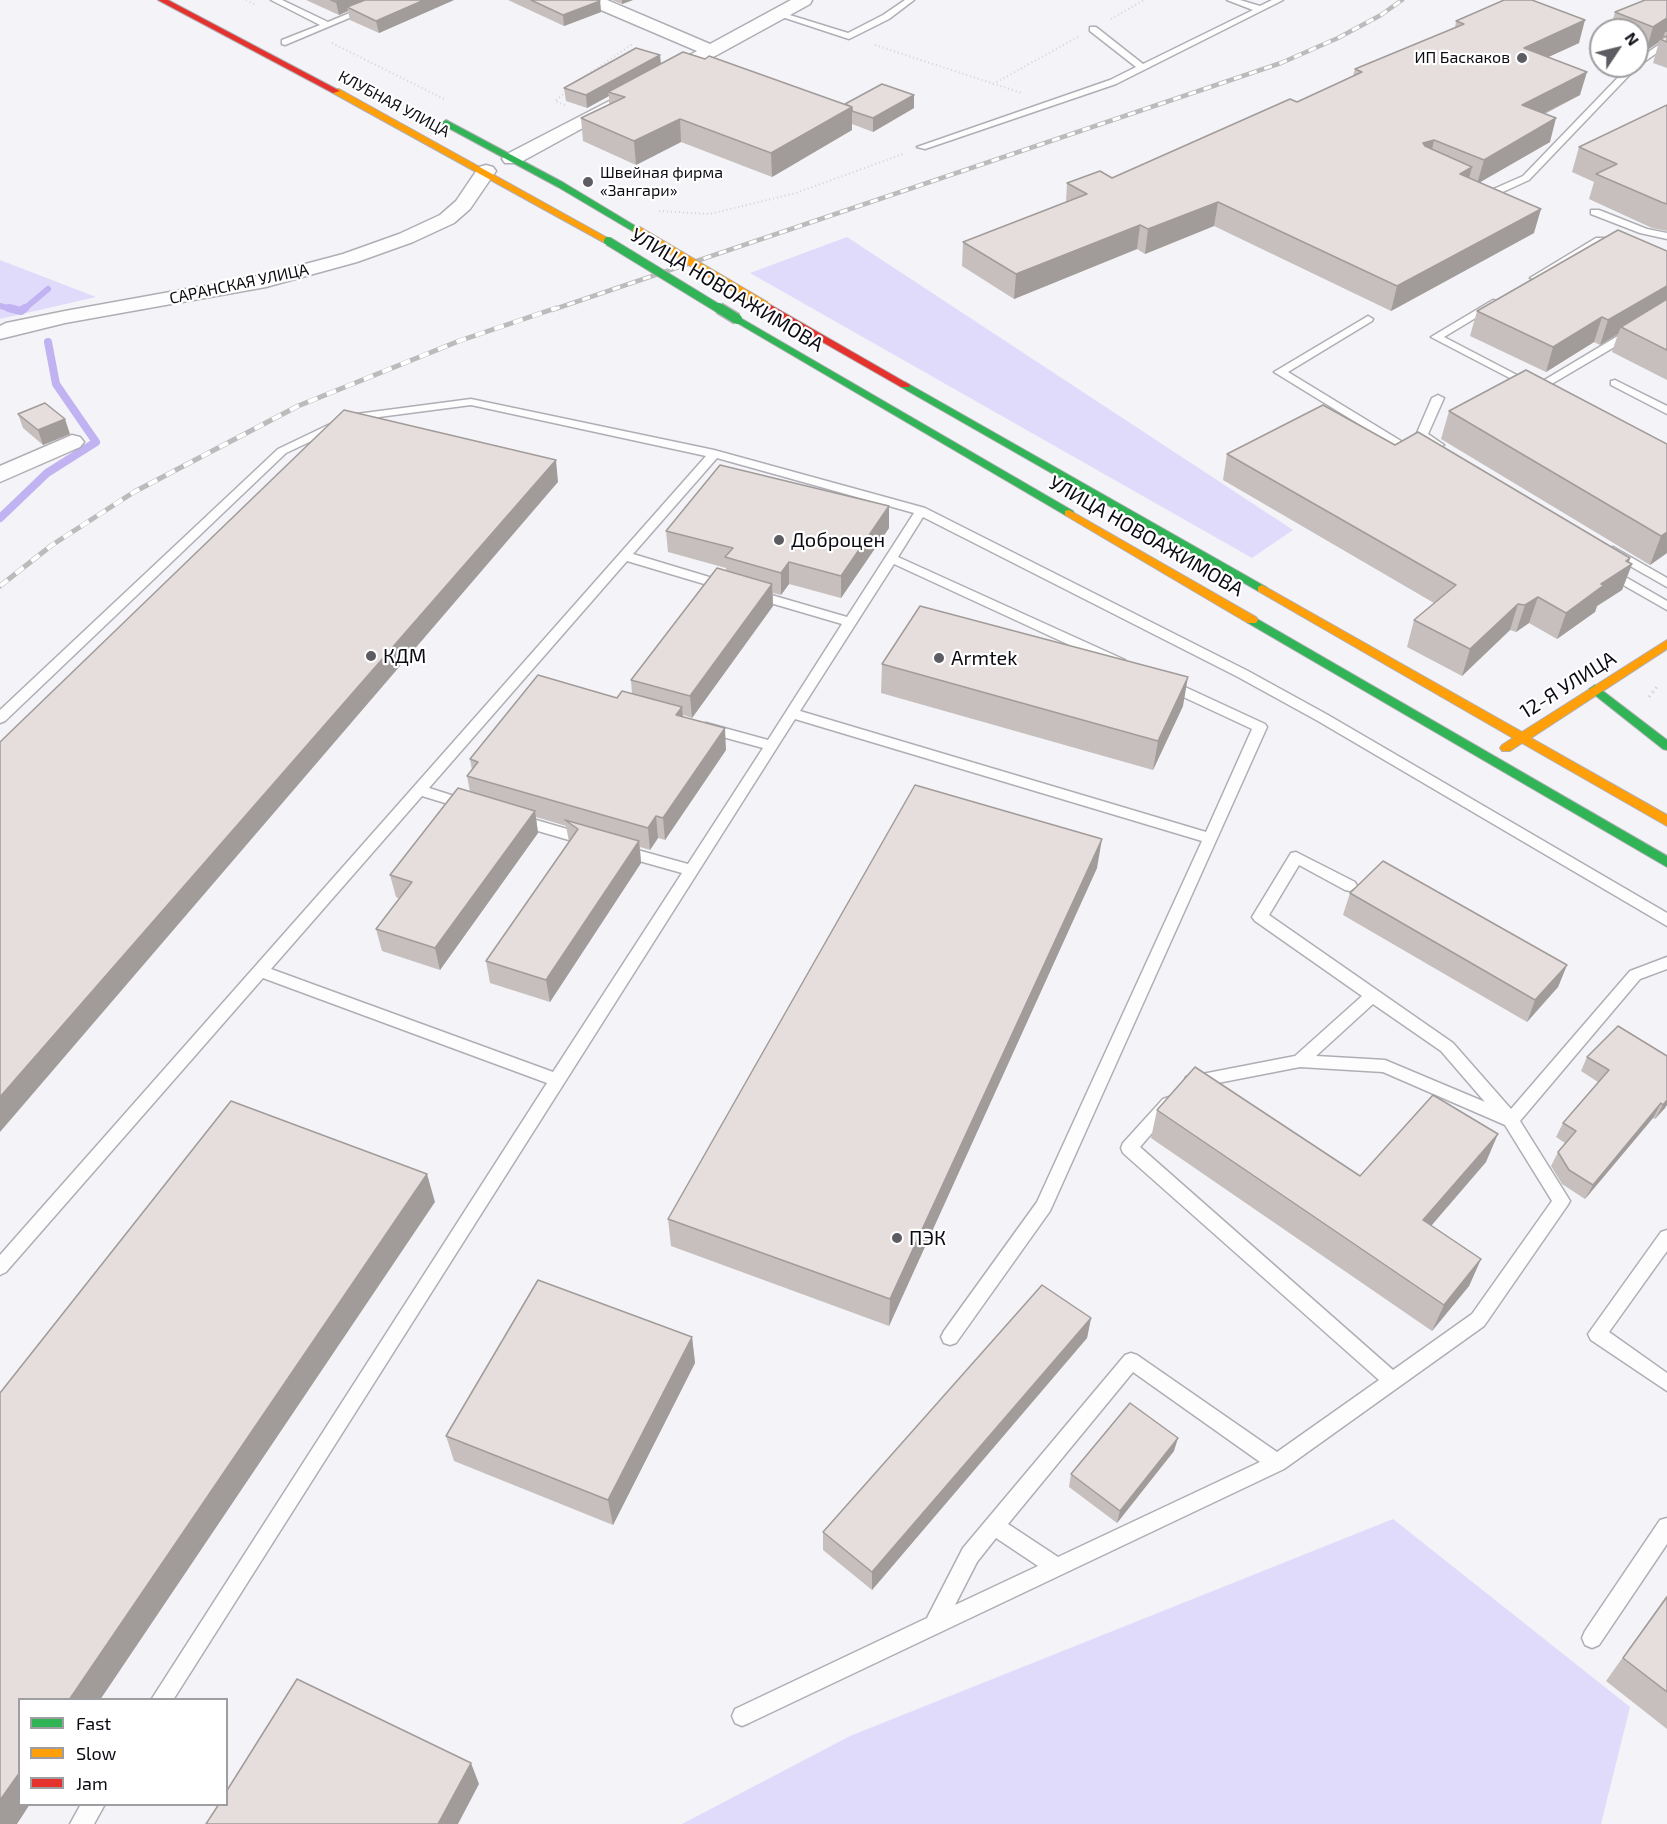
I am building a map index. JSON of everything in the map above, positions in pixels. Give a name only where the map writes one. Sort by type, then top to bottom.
[{"type":"main road","name":"КЛУБНАЯ УЛИЦА","points":[[162,0],[486,171],[608,241]]},
{"type":"main road","points":[[280,39],[305,52]]},
{"type":"main road","name":"КЛУБНАЯ УЛИЦА","points":[[437,119],[637,230]]},
{"type":"main road","points":[[486,171],[512,159]]},
{"type":"main road","name":"УЛИЦА НОВОАЖИМОВА","points":[[637,230],[1667,821]]},
{"type":"main road","name":"УЛИЦА НОВОАЖИМОВА","points":[[608,241],[737,319],[1667,861]]},
{"type":"main road","name":"12-Я УЛИЦА","points":[[1490,759],[1667,644]]},
{"type":"main road","points":[[1595,689],[1667,746]]},
{"type":"street","points":[[593,0],[711,51]]},
{"type":"street","points":[[652,83],[804,0]]},
{"type":"street","points":[[512,159],[632,93]]},
{"type":"street","name":"САРАНСКАЯ УЛИЦА","points":[[0,333],[65,317],[266,281],[361,254],[406,238],[447,219],[463,205],[486,171]]},
{"type":"street","points":[[0,475],[72,442]]},
{"type":"lane","points":[[275,0],[326,24]]},
{"type":"lane","points":[[280,39],[308,32],[375,2],[388,0]]},
{"type":"lane","points":[[777,14],[849,36],[886,17],[910,0]]},
{"type":"lane","points":[[1231,0],[1260,9]]},
{"type":"lane","points":[[922,147],[1113,82],[1279,0]]},
{"type":"lane","points":[[1093,29],[1142,67]]},
{"type":"lane","points":[[1649,55],[1667,42]]},
{"type":"lane","points":[[1468,186],[1489,195],[1526,178],[1622,78]]},
{"type":"lane","points":[[1595,212],[1644,231],[1667,236]]},
{"type":"lane","points":[[1528,282],[1600,240],[1629,253]]},
{"type":"lane","points":[[1508,294],[1436,337],[1542,391],[1667,311]]},
{"type":"lane","points":[[1368,319],[1280,372],[1422,458]]},
{"type":"lane","points":[[1615,384],[1667,411]]},
{"type":"lane","points":[[1438,398],[1422,435],[1452,454]]},
{"type":"lane","points":[[0,718],[282,451],[353,417],[471,402],[714,454],[921,511],[1303,707],[1667,920]]},
{"type":"lane","points":[[0,1267],[419,790],[523,680],[625,556],[714,454]]},
{"type":"lane","points":[[162,1698],[921,511]]},
{"type":"lane","points":[[1606,546],[1667,583]]},
{"type":"lane","points":[[625,556],[850,622]]},
{"type":"lane","points":[[891,558],[1130,667]]},
{"type":"lane","points":[[1596,563],[1667,606]]},
{"type":"lane","points":[[950,1337],[1044,1206],[1260,727],[1151,677]]},
{"type":"lane","points":[[790,713],[1210,838]]},
{"type":"lane","points":[[690,723],[770,745]]},
{"type":"lane","points":[[419,790],[487,810]]},
{"type":"lane","points":[[509,817],[691,870]]},
{"type":"lane","points":[[742,1716],[1277,1463],[1478,1320],[1561,1201],[1511,1120],[1447,1047],[1260,916],[1296,857],[1350,886]]},
{"type":"lane","points":[[1511,1120],[1635,975],[1667,963]]},
{"type":"lane","points":[[260,971],[557,1080]]},
{"type":"lane","points":[[1300,1061],[1373,995]]},
{"type":"lane","points":[[1393,1380],[1129,1149],[1187,1083],[1300,1061],[1385,1066],[1511,1120]]},
{"type":"lane","points":[[1667,1237],[1597,1334],[1667,1383]]},
{"type":"lane","points":[[934,1626],[970,1555],[1131,1361],[1277,1463]]},
{"type":"lane","points":[[994,1526],[1057,1567]]},
{"type":"lane","points":[[1592,1638],[1667,1527]]},
{"type":"lane","points":[[81,1824],[93,1806]]},
{"type":"path","points":[[246,0],[263,9]]},
{"type":"path","points":[[993,84],[1144,0]]},
{"type":"path","points":[[577,82],[657,28]]},
{"type":"path","points":[[308,32],[453,104]]},
{"type":"path","points":[[849,36],[1054,102]]},
{"type":"path","points":[[569,88],[555,101],[593,115]]},
{"type":"path","points":[[656,210],[710,214],[796,193],[922,147]]},
{"type":"shaded area","points":[[847,237],[1293,530],[1252,558],[750,273]]},
{"type":"shaded area","points":[[0,260],[96,297],[0,319]]},
{"type":"shaded area","points":[[1393,1519],[1630,1707],[1601,1824],[682,1824],[850,1736]]},
{"type":"building","points":[[365,0],[424,0],[376,21],[347,7]]},
{"type":"building","points":[[531,0],[597,0],[600,1],[563,15]]},
{"type":"building","points":[[1504,0],[1532,0],[1585,20],[1524,48],[1587,72],[1522,105],[1556,118],[1484,160],[1434,140],[1423,143],[1425,146],[1472,167],[1460,174],[1541,209],[1397,286],[1218,202],[1148,229],[1140,225],[1016,274],[963,242],[1087,194],[1067,183],[1100,171],[1112,178],[1290,99],[1297,102],[1362,72],[1355,69],[1464,24],[1456,21]]},
{"type":"building","points":[[1645,0],[1667,0],[1667,18],[1653,27],[1649,25],[1649,18],[1630,18],[1615,12]]},
{"type":"building","points":[[636,48],[660,55],[586,95],[564,88]]},
{"type":"building","points":[[683,52],[705,59],[709,56],[852,107],[771,153],[680,119],[634,141],[581,118],[625,97],[608,92]]},
{"type":"building","points":[[882,84],[914,95],[873,118],[852,111],[852,107],[845,104]]},
{"type":"building","points":[[1667,105],[1667,204],[1596,174],[1617,164],[1579,147]]},
{"type":"building","points":[[1618,230],[1667,251],[1667,286],[1608,320],[1602,317],[1553,347],[1477,311]]},
{"type":"building","points":[[1667,299],[1667,350],[1621,327]]},
{"type":"building","points":[[1526,370],[1667,444],[1667,532],[1661,536],[1449,411]]},
{"type":"building","points":[[45,403],[65,419],[38,430],[18,414]]},
{"type":"building","points":[[1323,405],[1395,445],[1418,432],[1630,558],[1626,561],[1632,564],[1601,584],[1604,585],[1566,613],[1538,597],[1525,605],[1518,604],[1470,649],[1414,620],[1456,585],[1227,454]]},
{"type":"building","points":[[344,410],[556,460],[0,1097],[0,742]]},
{"type":"building","name":"Доброцен","points":[[720,465],[889,506],[841,576],[789,562],[781,573],[725,557],[733,548],[666,531]]},
{"type":"building","points":[[717,568],[772,584],[690,696],[631,680]]},
{"type":"building","points":[[920,606],[1188,677],[1158,741],[882,664]]},
{"type":"building","points":[[538,675],[617,698],[622,691],[682,707],[676,715],[725,728],[663,818],[656,816],[648,828],[467,776],[478,762],[470,759]]},
{"type":"building","points":[[915,785],[1102,839],[890,1299],[668,1219]]},
{"type":"building","points":[[458,788],[535,811],[435,948],[376,929],[412,882],[390,875]]},
{"type":"building","points":[[565,820],[639,841],[546,980],[486,961],[578,829]]},
{"type":"building","points":[[1383,861],[1567,965],[1535,1000],[1350,893]]},
{"type":"building","points":[[1618,1026],[1667,1056],[1667,1100],[1663,1105],[1661,1103],[1593,1185],[1569,1170],[1558,1152],[1576,1131],[1563,1123],[1609,1070],[1587,1057]]},
{"type":"building","points":[[1195,1067],[1360,1176],[1433,1095],[1498,1134],[1423,1220],[1481,1259],[1444,1305],[1157,1110]]},
{"type":"building","points":[[231,1101],[427,1174],[70,1698],[18,1698],[18,1775],[0,1800],[0,1393]]},
{"type":"building","points":[[538,1280],[692,1337],[608,1500],[446,1436]]},
{"type":"building","points":[[1042,1285],[1091,1318],[872,1572],[823,1532]]},
{"type":"building","points":[[1130,1403],[1178,1438],[1120,1511],[1071,1474]]},
{"type":"building","points":[[1667,1597],[1667,1692],[1623,1658]]},
{"type":"building","points":[[297,1679],[471,1763],[438,1824],[206,1824],[218,1806],[228,1806],[228,1789]]},
{"type":"waterway","points":[[23,310],[48,289]]},
{"type":"waterway","points":[[0,306],[15,310]]},
{"type":"waterway","points":[[9,308],[21,311],[25,308]]},
{"type":"waterway","points":[[0,518],[47,473],[96,442],[56,384],[48,342]]},
{"type":"railway","points":[[552,310],[1281,63],[1338,38],[1381,15],[1402,0]]},
{"type":"railway","points":[[0,586],[52,545],[134,492],[298,406],[459,341],[556,308]]},
{"type":"traffic: fast","points":[[446,123],[561,185],[637,230]]},
{"type":"traffic: fast","points":[[608,241],[737,319]]},
{"type":"traffic: fast","points":[[737,319],[1069,513]]},
{"type":"traffic: fast","points":[[905,385],[1262,589]]},
{"type":"traffic: fast","points":[[1252,620],[1667,862]]},
{"type":"traffic: fast","points":[[1595,689],[1667,746]]},
{"type":"traffic: slow","points":[[336,91],[608,241]]},
{"type":"traffic: slow","points":[[637,230],[766,306]]},
{"type":"traffic: slow","points":[[1069,513],[1252,620]]},
{"type":"traffic: slow","points":[[1262,589],[1667,821]]},
{"type":"traffic: slow","points":[[1506,748],[1667,644]]},
{"type":"traffic: jam","points":[[162,0],[336,91]]},
{"type":"traffic: jam","points":[[766,306],[905,385]]},
{"type":"place","name":"ИП Баскаков","points":[[1522,58]]},
{"type":"place","name":"Швейная фирма «Зангари»","points":[[588,182]]},
{"type":"place","name":"Доброцен","points":[[779,540]]},
{"type":"place","name":"КДМ","points":[[371,656]]},
{"type":"place","name":"Armtek","points":[[939,658]]},
{"type":"place","name":"ПЭК","points":[[897,1238]]}]
